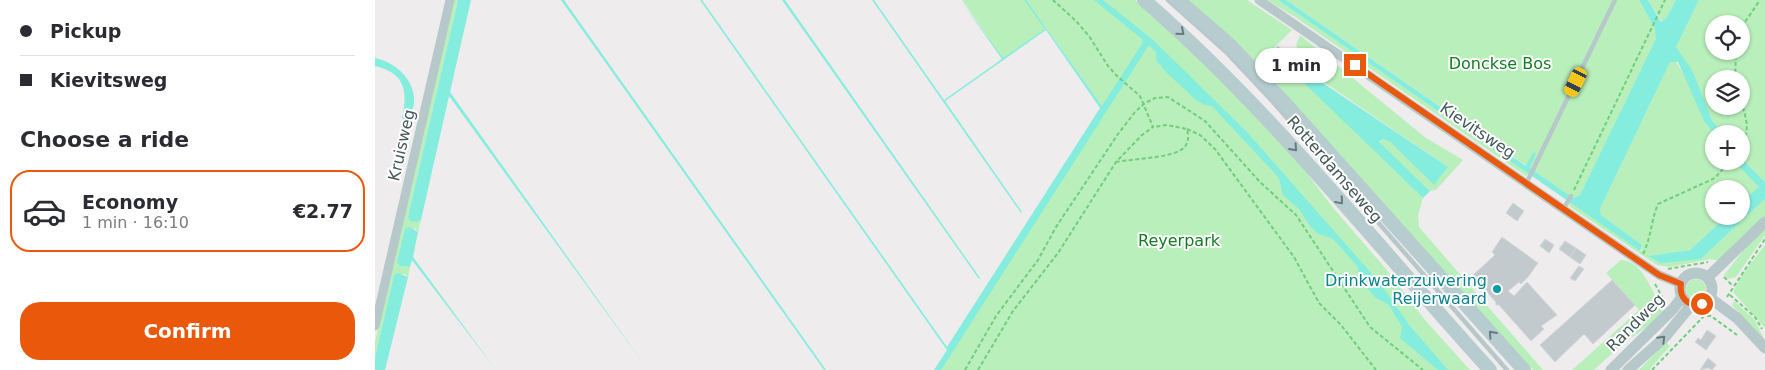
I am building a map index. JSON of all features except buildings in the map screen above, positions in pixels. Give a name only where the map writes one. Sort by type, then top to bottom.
[{"type":"main road","name":"Rotterdamseweg","points":[[1144,0],[1193,43],[1269,119],[1490,370]]},
{"type":"main road","name":"Rotterdamseweg","points":[[1179,0],[1229,44],[1282,100],[1524,370]]},
{"type":"street","name":"Kruisweg","points":[[375,326],[450,0]]},
{"type":"street","name":"Kievitsweg","points":[[1259,0],[1566,205],[1659,275],[1681,284]]},
{"type":"street","points":[[1712,273],[1710,298],[1702,304],[1692,304],[1682,297],[1681,284],[1687,276],[1693,273],[1712,273],[1765,222]]},
{"type":"street","name":"Randweg","points":[[1611,370],[1673,309],[1682,297]]},
{"type":"street","points":[[1710,298],[1737,318],[1765,348]]},
{"type":"street","name":"Randweg","points":[[1628,370],[1665,337],[1692,304]]},
{"type":"lane","name":"Rotterdamseweg","points":[[1167,0],[1226,52],[1273,102],[1507,370]]},
{"type":"lane","points":[[1528,179],[1615,0]]},
{"type":"lane","points":[[1566,205],[1571,196]]},
{"type":"path","points":[[1053,0],[1089,36],[1117,76],[1127,83],[1145,104],[1153,127]]},
{"type":"path","points":[[1571,196],[1665,0]]},
{"type":"path","points":[[1750,15],[1760,0]]},
{"type":"path","points":[[965,370],[996,316],[1038,260],[1056,227],[1118,134],[1135,112],[1155,98],[1168,98],[1205,121],[1260,182],[1296,215],[1370,327],[1423,370]]},
{"type":"path","points":[[978,370],[1013,311],[1058,253],[1116,162],[1142,134],[1153,127],[1167,125],[1187,129],[1200,135],[1215,149],[1294,257],[1319,303],[1341,325],[1376,370]]},
{"type":"path","points":[[1116,162],[1181,150],[1187,144],[1187,129]]},
{"type":"path","points":[[1639,260],[1649,240],[1649,229],[1658,204],[1715,178],[1722,170]]},
{"type":"path","points":[[1765,239],[1729,294],[1755,317],[1765,333]]},
{"type":"path","points":[[1648,266],[1666,269],[1709,262],[1712,273],[1733,286]]},
{"type":"path","points":[[1652,370],[1701,317],[1711,316]]},
{"type":"green space","points":[[454,0],[458,0],[408,217],[417,222],[421,220],[418,232],[415,228],[400,266],[410,267],[408,277],[405,274],[394,275],[375,358],[375,342]]},
{"type":"green space","name":"Reyerpark","points":[[962,0],[1135,0],[1160,21],[1286,146],[1334,209],[1386,269],[1425,320],[1470,370],[940,370],[1110,104],[1102,106],[1042,22],[1045,29],[1003,59]]},
{"type":"green space","points":[[1186,0],[1247,0],[1292,30],[1265,57],[1290,83],[1308,63],[1296,46],[1300,35],[1426,138],[1463,160],[1436,190],[1430,191],[1379,143],[1383,139],[1390,142],[1434,185],[1448,167],[1312,74],[1299,77],[1423,198],[1418,215],[1419,227],[1543,370],[1533,370],[1420,245]]},
{"type":"green space","points":[[1267,0],[1278,0],[1529,173],[1526,176],[1295,17]]},
{"type":"green space","name":"Donckse Bos","points":[[1286,0],[1639,0],[1655,29],[1657,39],[1580,195],[1573,198],[1530,168],[1535,153],[1533,152],[1527,166]]},
{"type":"green space","points":[[1648,0],[1676,0],[1667,17],[1662,22]]},
{"type":"green space","points":[[1699,0],[1765,0],[1765,182],[1750,167],[1750,125],[1715,125],[1710,115],[1750,115],[1750,70],[1705,70],[1705,105],[1676,47]]},
{"type":"green space","points":[[1675,60],[1691,87],[1707,125],[1705,125],[1705,170],[1745,170],[1759,187],[1750,194],[1750,180],[1705,180],[1705,225],[1717,225],[1690,250],[1649,256],[1701,259],[1737,225],[1750,225],[1750,213],[1765,199],[1765,219],[1718,261],[1711,259],[1670,267],[1657,265],[1569,206],[1570,202],[1641,251],[1642,245],[1601,215],[1600,209],[1670,62]]},
{"type":"green space","points":[[1765,228],[1765,235],[1736,277],[1728,279],[1724,275],[1747,246]]},
{"type":"green space","points":[[1765,245],[1765,328],[1733,292],[1742,275]]},
{"type":"green space","points":[[1621,260],[1636,266],[1663,307],[1662,310],[1666,313],[1620,346],[1594,370],[1572,370],[1639,310],[1606,273]]},
{"type":"green space","points":[[1696,279],[1703,282],[1706,289],[1703,296],[1696,299],[1689,296],[1686,289],[1689,282]]},
{"type":"green space","points":[[1734,301],[1755,320],[1765,341],[1732,305]]},
{"type":"green space","points":[[1666,342],[1670,346],[1649,370],[1639,370]]},
{"type":"shaded area","points":[[458,0],[471,0],[450,92],[648,370],[449,96],[421,220],[417,222],[410,221],[408,217]]},
{"type":"shaded area","points":[[561,0],[564,0],[826,370],[824,370]]},
{"type":"shaded area","points":[[700,0],[702,0],[947,347],[1100,108],[1046,30],[945,101],[1021,213],[872,0],[874,0],[944,100],[1002,59],[960,0],[1003,58],[1045,29],[1024,0],[1026,0],[1102,106],[1143,42],[1142,39],[1094,0],[1103,0],[1152,39],[1246,131],[1380,283],[1410,326],[1448,370],[1438,370],[1400,338],[1402,327],[1389,305],[1376,298],[1360,280],[1358,267],[1333,239],[1317,233],[1310,226],[1299,209],[1283,195],[1279,178],[1212,106],[1205,105],[1196,100],[1166,72],[1156,60],[1156,52],[1149,45],[941,370],[934,370],[947,350]]},
{"type":"shaded area","points":[[782,0],[785,0],[979,279]]},
{"type":"shaded area","points":[[1278,0],[1286,0],[1526,166],[1533,152],[1536,153],[1530,168],[1573,198],[1580,195],[1656,39],[1655,29],[1639,0],[1648,0],[1661,22],[1667,17],[1676,0],[1699,0],[1676,47],[1692,70],[1705,102],[1705,115],[1710,115],[1716,125],[1707,125],[1704,121],[1678,62],[1670,62],[1600,209],[1601,215],[1642,245],[1640,251]]},
{"type":"shaded area","points":[[375,58],[395,67],[403,73],[409,82],[413,91],[414,101],[407,121],[402,118],[405,99],[402,84],[393,73],[375,66]]},
{"type":"shaded area","points":[[1305,71],[1448,167],[1434,185],[1390,142],[1383,139],[1379,142],[1430,191],[1423,198],[1303,82],[1299,77]]},
{"type":"shaded area","points":[[1750,167],[1765,182],[1765,199],[1750,213],[1750,194],[1759,187],[1743,170],[1750,170]]},
{"type":"shaded area","points":[[1717,225],[1737,225],[1701,259],[1661,263],[1648,256],[1690,250]]},
{"type":"shaded area","points":[[409,227],[418,232],[413,257],[496,370],[412,260],[410,267],[400,266],[397,262],[405,229]]},
{"type":"shaded area","points":[[398,273],[408,277],[385,370],[375,370],[375,358],[394,275]]},
{"type":"place","name":"Drinkwaterzuivering Reijerwaard","points":[[1497,289]]},
{"type":"route","points":[[1355,65],[1659,275],[1681,284],[1682,297],[1687,302],[1695,305],[1702,304]]}]
